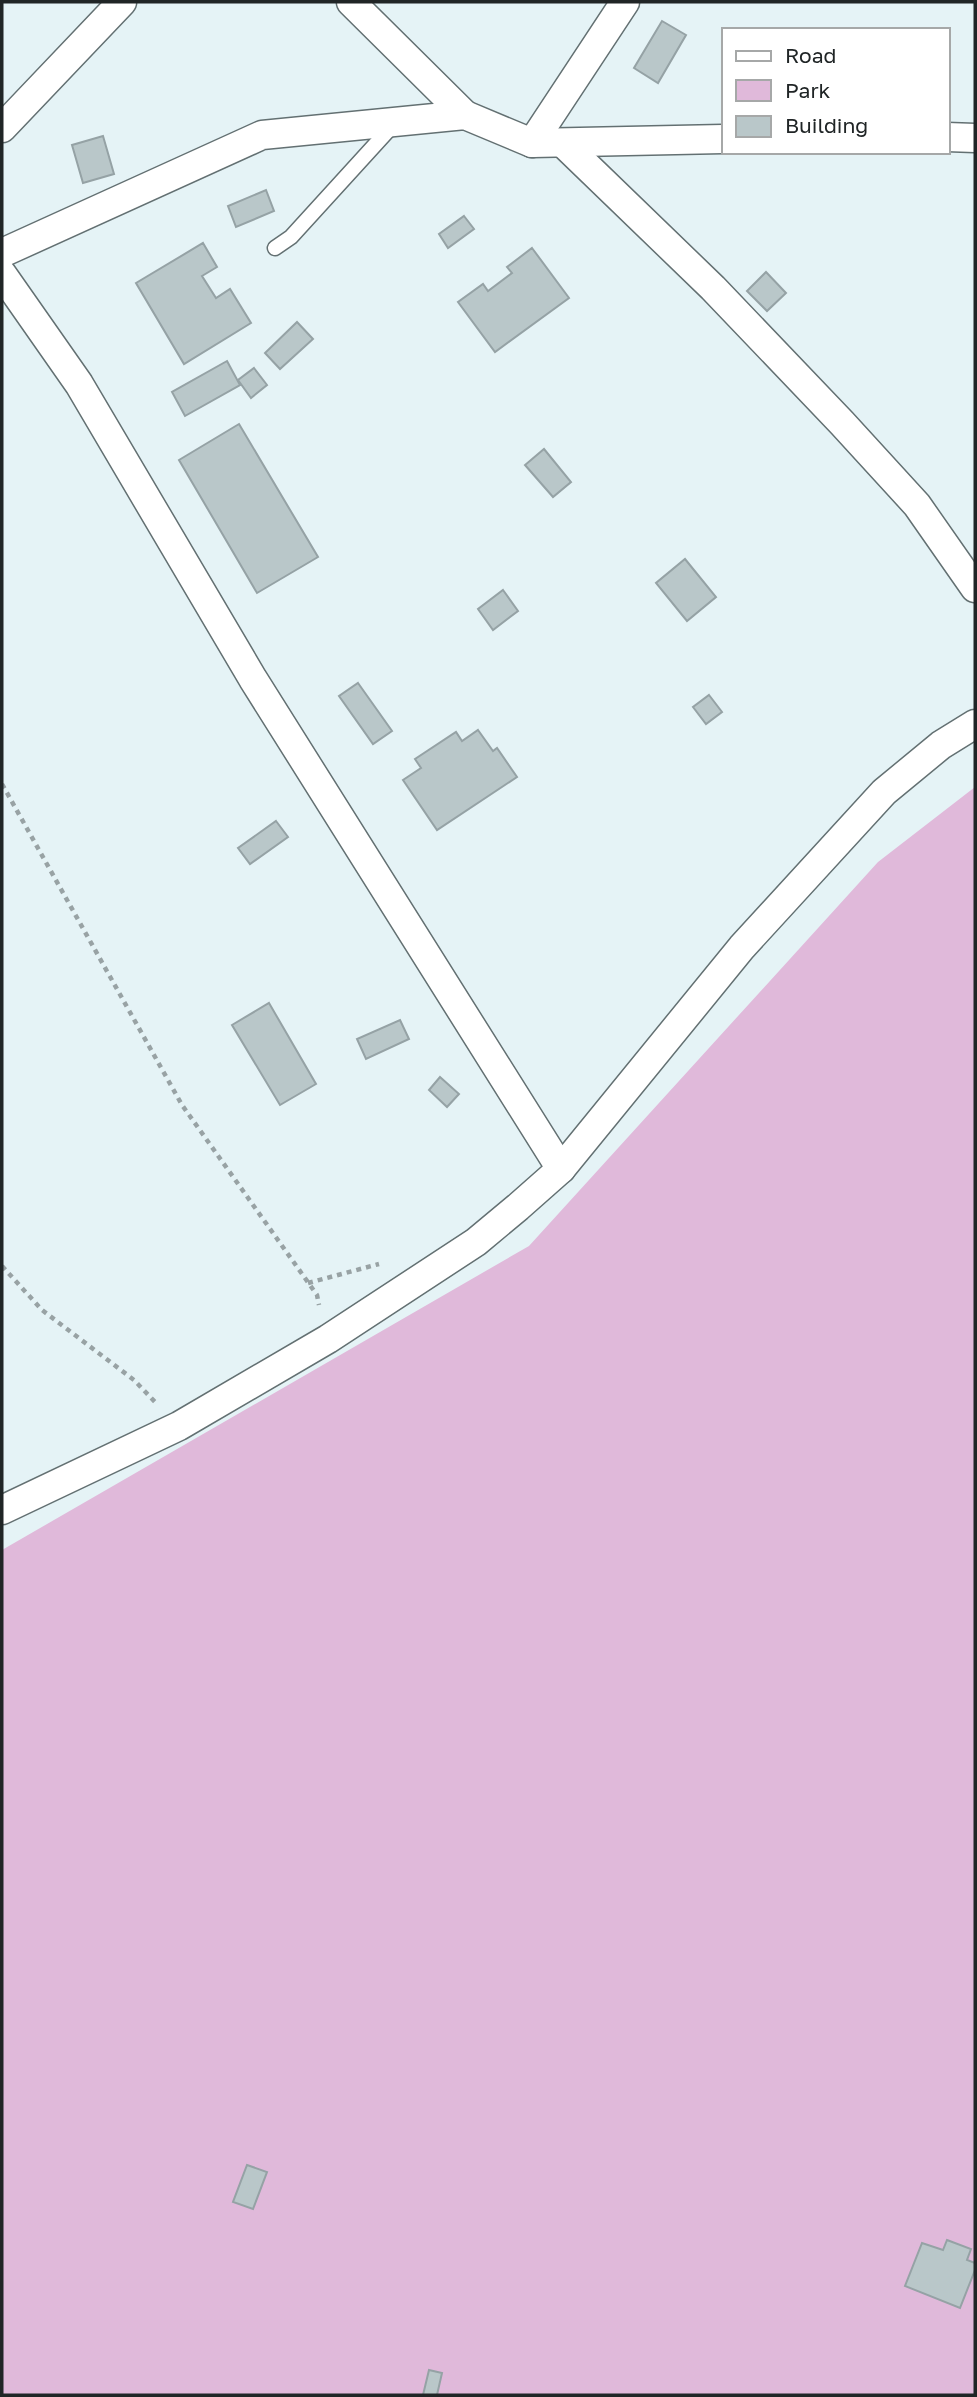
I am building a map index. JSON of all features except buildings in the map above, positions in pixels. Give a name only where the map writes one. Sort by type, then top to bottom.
[{"type":"street","points":[[2,128],[122,2]]},
{"type":"street","points":[[351,2],[465,115],[532,143],[722,139]]},
{"type":"street","points":[[532,143],[625,2]]},
{"type":"street","points":[[2,253],[262,135],[465,115]]},
{"type":"street","points":[[949,137],[975,138]]},
{"type":"street","points":[[564,144],[713,288],[842,423],[917,505],[975,588]]},
{"type":"street","points":[[2,274],[79,384],[253,679],[561,1169]]},
{"type":"street","points":[[2,1510],[179,1426],[328,1339],[476,1242],[561,1169],[741,947],[884,792],[941,745],[975,724]]},
{"type":"lane","points":[[275,248],[291,237],[394,123]]},
{"type":"path","points":[[2,783],[183,1105],[317,1295],[328,1339]]},
{"type":"path","points":[[2,1266],[42,1310],[134,1380],[179,1426]]},
{"type":"green space","points":[[975,787],[975,2395],[2,2395],[2,1550],[529,1246],[878,862]]}]
